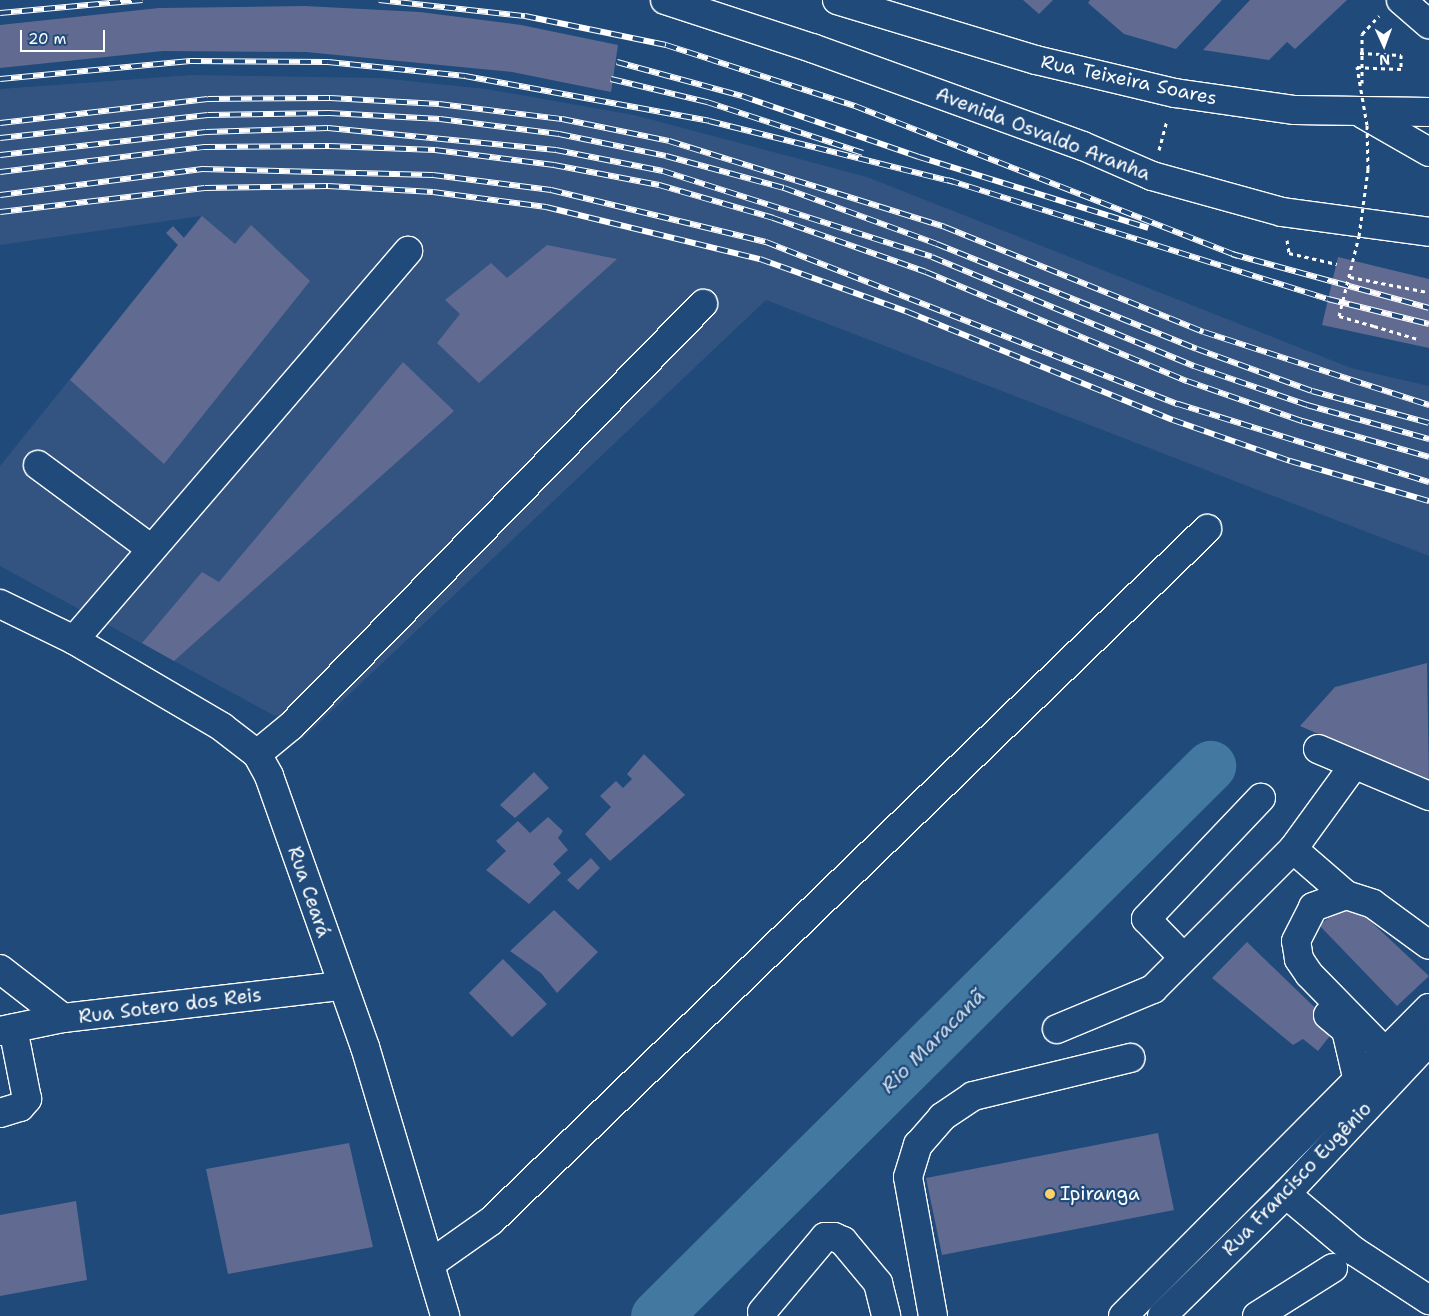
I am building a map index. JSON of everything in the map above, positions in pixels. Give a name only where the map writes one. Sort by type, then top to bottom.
[{"type":"main road","name":"Avenida Osvaldo Aranha","points":[[665,0],[822,51],[1083,146],[1152,176],[1282,212],[1429,232]]},
{"type":"main road","name":"Rua Teixeira Soares","points":[[837,0],[1036,60],[1174,93],[1363,114],[1429,112]]},
{"type":"main road","points":[[1391,7],[1428,23]]},
{"type":"main road","points":[[1363,114],[1429,152]]},
{"type":"main road","points":[[74,640],[150,548],[408,251]]},
{"type":"main road","points":[[257,754],[291,726],[703,304]]},
{"type":"main road","points":[[38,465],[150,548]]},
{"type":"main road","points":[[430,1264],[491,1221],[1207,529]]},
{"type":"main road","name":"Rua Ceará","points":[[0,604],[74,640],[242,739],[257,754],[269,776],[365,1047],[446,1316]]},
{"type":"main road","points":[[1318,749],[1429,796]]},
{"type":"main road","points":[[1057,1029],[1136,1000],[1153,989],[1293,849],[1354,764]]},
{"type":"main road","points":[[1183,957],[1146,919],[1261,798]]},
{"type":"main road","points":[[1293,849],[1346,895],[1373,904],[1429,945]]},
{"type":"main road","points":[[1346,895],[1313,907],[1302,921],[1296,941],[1299,959],[1394,1061]]},
{"type":"main road","points":[[0,969],[63,1018]]},
{"type":"main road","name":"Rua Sotero dos Reis","points":[[7,1030],[63,1018],[342,986]]},
{"type":"main road","points":[[1123,1316],[1254,1188],[1357,1078],[1394,1061],[1429,1008]]},
{"type":"main road","points":[[1328,1015],[1346,1030],[1357,1078]]},
{"type":"main road","points":[[0,1113],[20,1107],[27,1099],[7,1030]]},
{"type":"main road","name":"Rua Francisco Eugênio","points":[[1162,1316],[1286,1194],[1394,1061],[1429,1041]]},
{"type":"main road","points":[[933,1316],[908,1177],[918,1145],[942,1117],[974,1096],[1130,1058]]},
{"type":"main road","points":[[1286,1194],[1360,1256],[1429,1300]]},
{"type":"main road","points":[[762,1312],[825,1237],[834,1237],[843,1241],[878,1283],[886,1316]]},
{"type":"main road","points":[[1257,1316],[1333,1268]]},
{"type":"path","points":[[1391,7],[1362,34],[1360,53],[1401,55],[1401,69],[1357,67],[1367,125],[1368,168],[1350,277],[1339,316],[1418,339]]},
{"type":"path","points":[[1152,176],[1174,93]]},
{"type":"path","points":[[1289,253],[1337,264]]},
{"type":"path","points":[[1350,277],[1428,292]]},
{"type":"shaded area","points":[[192,75],[380,78],[486,89],[634,115],[867,177],[1351,368],[1429,386],[1429,556],[766,300],[302,739],[279,715],[275,716],[0,566],[0,466],[201,216],[0,245],[0,89]]},
{"type":"building","points":[[1023,0],[1053,0],[1039,14]]},
{"type":"building","points":[[1090,0],[1222,0],[1176,49],[1124,34],[1088,3]]},
{"type":"building","points":[[1250,0],[1347,0],[1295,49],[1287,42],[1269,60],[1203,50]]},
{"type":"building","points":[[305,6],[420,12],[521,25],[618,45],[611,92],[512,72],[306,52],[163,51],[0,68],[0,25],[159,8]]},
{"type":"building","points":[[202,216],[235,244],[251,225],[310,281],[164,464],[70,380],[178,245],[166,233],[173,226],[184,238]]},
{"type":"building","points":[[547,245],[617,259],[479,383],[437,343],[460,314],[445,300],[491,263],[507,278]]},
{"type":"building","points":[[1338,257],[1429,279],[1429,348],[1322,325]]},
{"type":"building","points":[[403,362],[454,411],[174,661],[142,643],[202,572],[219,582]]},
{"type":"building","points":[[1427,663],[1429,782],[1300,726],[1335,687]]},
{"type":"building","points":[[644,754],[685,795],[610,861],[585,834],[611,807],[600,796],[616,781],[623,788],[632,779],[627,774]]},
{"type":"building","points":[[534,772],[549,788],[515,818],[500,805]]},
{"type":"building","points":[[548,817],[563,831],[558,838],[568,850],[553,864],[561,873],[529,904],[486,870],[506,851],[496,841],[518,821],[530,833]]},
{"type":"building","points":[[591,858],[600,868],[578,890],[567,880]]},
{"type":"building","points":[[1350,902],[1429,976],[1397,1006],[1319,925]]},
{"type":"building","points":[[554,910],[598,952],[557,993],[541,973],[510,951]]},
{"type":"building","points":[[1247,942],[1336,1028],[1318,1051],[1303,1039],[1293,1045],[1212,978]]},
{"type":"building","points":[[503,959],[547,1004],[512,1037],[469,993]]},
{"type":"building","name":"Ipiranga","points":[[1158,1133],[1174,1210],[942,1255],[926,1178]]},
{"type":"building","points":[[349,1143],[373,1247],[228,1274],[206,1169]]},
{"type":"building","points":[[76,1201],[87,1280],[0,1296],[0,1215]]},
{"type":"waterway","name":"Rio Maracanã","points":[[656,1316],[1210,766]]},
{"type":"railway","points":[[0,13],[142,0]]},
{"type":"railway","points":[[379,0],[525,16],[666,45],[855,106],[1238,256]]},
{"type":"railway","points":[[0,79],[190,61],[328,62],[465,76],[709,121],[954,182]]},
{"type":"railway","points":[[617,62],[742,96],[919,157],[1148,228]]},
{"type":"railway","points":[[611,79],[707,102],[863,153]]},
{"type":"railway","points":[[0,123],[208,99],[330,98],[439,104],[562,119],[669,141],[945,227],[1204,332],[1429,405]]},
{"type":"railway","points":[[0,138],[208,115],[329,113],[440,119],[559,134],[666,156],[784,188],[937,244],[1197,349],[1312,391],[1429,423]]},
{"type":"railway","points":[[0,155],[206,132],[328,128],[556,150],[663,171],[932,257],[1194,366],[1307,405],[1429,439]]},
{"type":"railway","points":[[0,172],[204,147],[329,146],[435,150],[554,165],[659,185],[773,218],[926,272],[1187,381],[1302,421],[1429,457]]},
{"type":"railway","points":[[0,195],[202,169],[433,175],[551,190],[766,242],[1178,404],[1429,482]]},
{"type":"railway","points":[[948,180],[1328,299],[1429,324]]},
{"type":"railway","points":[[0,212],[205,188],[328,186],[433,192],[546,207],[760,259],[908,312],[1173,420],[1290,461],[1429,501]]},
{"type":"railway","points":[[1232,254],[1429,308]]},
{"type":"place","name":"Ipiranga","points":[[1050,1194]]}]
